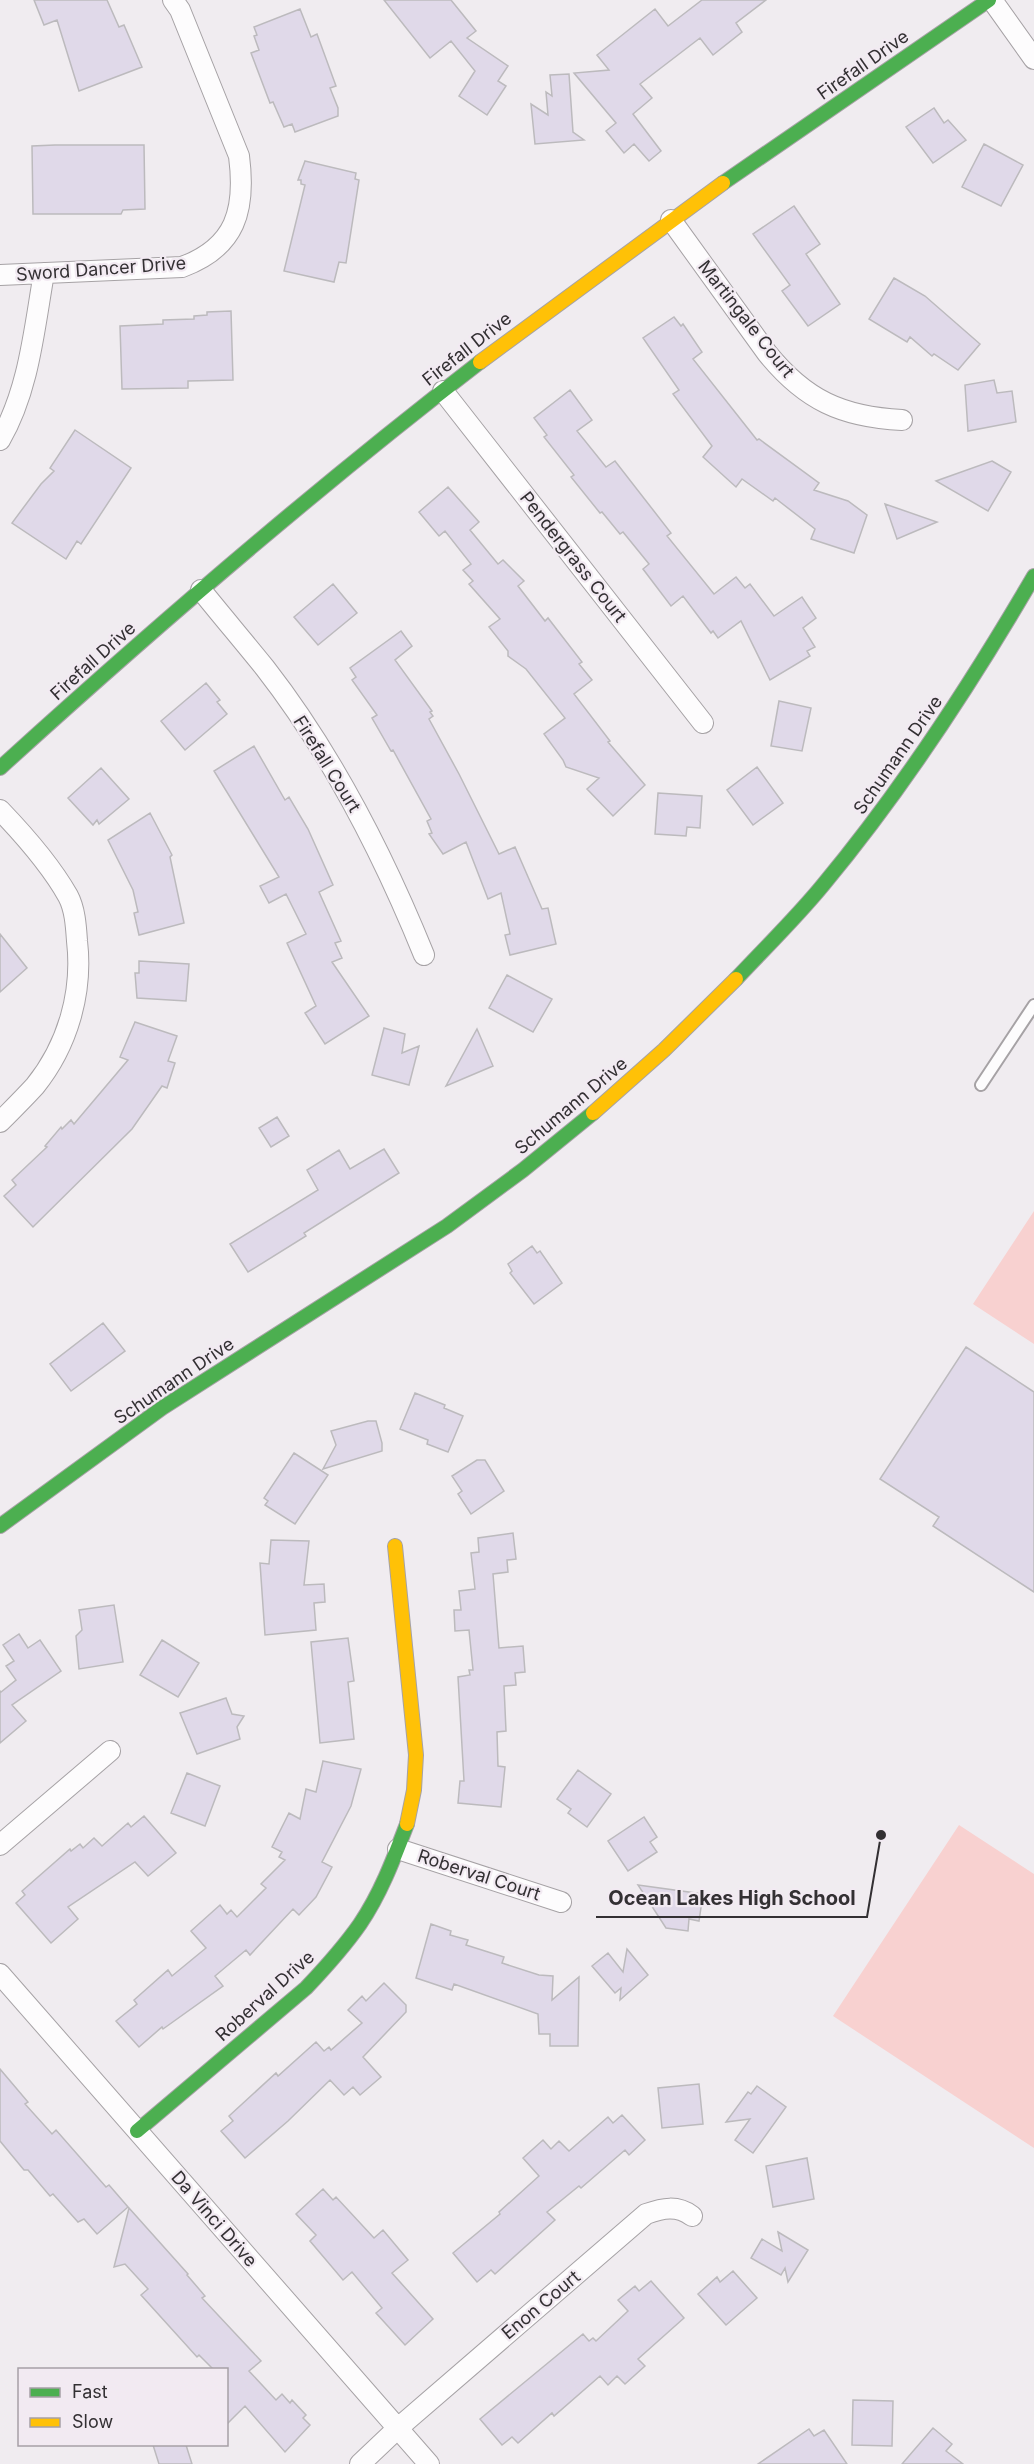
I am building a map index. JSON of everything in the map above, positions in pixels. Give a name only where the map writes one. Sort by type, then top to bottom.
[{"type":"street","name":"Sword Dancer Drive","points":[[0,275],[182,267],[202,260],[219,248],[231,231],[239,212],[242,177],[239,156],[180,10],[173,0]]},
{"type":"street","points":[[990,0],[1034,59]]},
{"type":"street","name":"Firefall Drive","points":[[0,768],[201,590],[326,484],[443,390],[671,220],[990,0]]},
{"type":"street","name":"Martingale Court","points":[[671,220],[767,353],[782,372],[799,387],[847,412],[871,418],[902,420]]},
{"type":"street","points":[[0,440],[11,421],[24,387],[44,273]]},
{"type":"street","name":"Pendergrass Court","points":[[443,390],[703,723]]},
{"type":"street","name":"Schumann Drive","points":[[0,1526],[160,1409],[397,1260],[486,1198],[622,1089],[718,1000],[829,879],[883,810],[952,711],[998,639],[1034,576]]},
{"type":"street","name":"Firefall Court","points":[[201,590],[265,669],[334,772],[401,898],[424,955]]},
{"type":"street","points":[[0,810],[43,858],[69,898],[76,924],[79,957],[78,983],[72,1016],[54,1058],[35,1086],[0,1122]]},
{"type":"street","name":"Roberval Drive","points":[[137,2131],[306,1988],[360,1924],[387,1875],[408,1818],[414,1790],[416,1755],[395,1546]]},
{"type":"street","points":[[0,1845],[110,1751]]},
{"type":"street","name":"Roberval Court","points":[[398,1849],[561,1902]]},
{"type":"street","name":"Da Vinci Drive","points":[[0,1974],[429,2464]]},
{"type":"street","name":"Enon Court","points":[[360,2464],[398,2428],[646,2214],[662,2208],[677,2209],[692,2216]]},
{"type":"lane","points":[[981,1085],[1034,1005]]},
{"type":"shaded area","points":[[1034,1211],[1034,1344],[973,1304]]},
{"type":"shaded area","points":[[959,1825],[1034,1874],[1034,2148],[833,2016]]},
{"type":"building","points":[[34,0],[107,0],[119,27],[124,25],[142,67],[79,91],[57,20],[44,25]]},
{"type":"building","points":[[384,0],[451,0],[476,31],[467,38],[508,66],[498,81],[506,86],[487,115],[459,96],[475,71],[451,41],[430,58]]},
{"type":"building","points":[[702,0],[766,0],[736,23],[742,32],[713,55],[700,38],[640,84],[652,98],[633,114],[661,151],[649,161],[634,144],[624,153],[606,131],[616,123],[574,73],[609,70],[597,55],[655,9],[668,26]]},
{"type":"building","points":[[300,9],[311,37],[317,34],[336,86],[330,88],[338,108],[338,116],[295,132],[292,124],[284,127],[273,102],[270,103],[251,53],[259,50],[254,36],[257,35],[254,27]]},
{"type":"building","points":[[569,74],[573,132],[584,140],[535,144],[531,104],[548,115],[546,92],[552,96],[550,75]]},
{"type":"building","points":[[934,108],[944,123],[948,120],[966,140],[933,163],[906,127]]},
{"type":"building","points":[[984,144],[1023,165],[1001,206],[962,187]]},
{"type":"building","points":[[144,145],[145,209],[123,210],[121,214],[33,214],[32,146]]},
{"type":"building","points":[[305,161],[356,173],[355,179],[359,180],[346,263],[339,262],[334,282],[284,271],[305,185],[298,180]]},
{"type":"building","points":[[794,206],[820,244],[806,254],[840,304],[808,326],[782,291],[790,285],[753,234]]},
{"type":"building","points":[[894,278],[925,296],[980,344],[958,370],[934,354],[932,356],[910,337],[907,342],[869,319]]},
{"type":"building","points":[[231,311],[233,380],[188,381],[188,388],[122,389],[120,326],[163,324],[163,320],[194,319],[194,316],[207,315],[207,312]]},
{"type":"building","points":[[674,317],[681,326],[683,324],[702,352],[693,359],[757,440],[759,439],[819,483],[814,490],[848,501],[867,515],[854,553],[811,539],[815,529],[775,498],[773,501],[742,479],[736,487],[703,457],[712,446],[673,394],[679,390],[643,338]]},
{"type":"building","points":[[994,380],[997,393],[1012,391],[1016,422],[968,431],[965,385]]},
{"type":"building","points":[[570,390],[592,420],[577,431],[606,467],[615,461],[671,533],[667,536],[714,594],[736,577],[745,588],[750,584],[774,616],[802,597],[816,618],[803,628],[815,647],[807,651],[810,656],[770,680],[741,621],[718,638],[713,631],[711,633],[683,596],[671,606],[643,569],[649,564],[623,532],[620,534],[602,512],[600,513],[571,477],[574,475],[544,437],[547,435],[534,418]]},
{"type":"building","points":[[75,430],[131,468],[81,544],[77,541],[66,559],[12,523],[41,484],[54,471],[50,468]]},
{"type":"building","points":[[992,461],[1011,472],[988,511],[936,481]]},
{"type":"building","points":[[448,487],[479,522],[470,530],[498,564],[503,560],[524,581],[518,586],[545,621],[548,618],[582,662],[579,664],[592,680],[574,694],[610,741],[608,742],[645,785],[613,816],[587,789],[599,778],[566,767],[544,734],[565,718],[526,669],[508,656],[508,651],[489,627],[500,619],[469,584],[473,581],[463,570],[471,564],[445,531],[439,536],[419,512]]},
{"type":"building","points":[[885,504],[937,522],[897,539]]},
{"type":"building","points":[[333,584],[357,613],[318,645],[294,617]]},
{"type":"building","points":[[401,631],[412,646],[395,660],[432,711],[430,712],[433,716],[429,719],[499,854],[515,847],[542,909],[548,908],[556,944],[510,955],[505,935],[510,934],[501,893],[488,899],[466,842],[443,854],[429,834],[432,833],[427,821],[431,819],[393,750],[391,751],[372,718],[377,715],[352,680],[356,677],[350,668]]},
{"type":"building","points":[[206,683],[220,700],[217,702],[227,714],[185,750],[161,721]]},
{"type":"building","points":[[779,701],[811,708],[802,751],[771,746]]},
{"type":"building","points":[[254,746],[285,800],[289,797],[308,829],[333,885],[319,892],[341,941],[335,943],[342,958],[332,962],[369,1016],[325,1044],[305,1013],[316,1006],[287,943],[306,934],[286,894],[269,903],[260,886],[279,877],[214,771]]},
{"type":"building","points":[[757,767],[783,803],[753,825],[727,790]]},
{"type":"building","points":[[101,768],[129,799],[99,824],[97,820],[93,825],[68,798]]},
{"type":"building","points":[[658,793],[702,796],[700,828],[687,827],[686,836],[655,834]]},
{"type":"building","points":[[150,813],[172,855],[170,857],[184,923],[139,935],[134,913],[138,912],[133,890],[108,840]]},
{"type":"building","points":[[0,934],[27,968],[0,992]]},
{"type":"building","points":[[139,961],[189,964],[186,1001],[137,998],[135,973],[139,973]]},
{"type":"building","points":[[507,975],[552,999],[533,1032],[489,1008]]},
{"type":"building","points":[[135,1022],[177,1036],[168,1061],[175,1063],[167,1088],[162,1086],[132,1129],[33,1227],[4,1196],[16,1185],[12,1180],[47,1147],[45,1146],[61,1127],[62,1129],[71,1120],[74,1124],[128,1060],[120,1057]]},
{"type":"building","points":[[384,1028],[405,1034],[402,1053],[419,1046],[409,1085],[372,1075]]},
{"type":"building","points":[[477,1029],[493,1066],[446,1086]]},
{"type":"building","points":[[277,1117],[289,1136],[271,1147],[259,1128]]},
{"type":"building","points":[[384,1149],[399,1173],[304,1233],[306,1236],[248,1272],[230,1244],[318,1190],[307,1170],[339,1150],[350,1169]]},
{"type":"building","points":[[532,1246],[537,1253],[540,1251],[562,1283],[534,1304],[510,1273],[512,1271],[508,1264]]},
{"type":"building","points":[[103,1323],[125,1351],[71,1391],[50,1364]]},
{"type":"building","points":[[966,1347],[1034,1392],[1034,1592],[933,1526],[939,1517],[880,1479]]},
{"type":"building","points":[[415,1393],[445,1405],[444,1408],[463,1416],[448,1452],[427,1444],[428,1440],[400,1429]]},
{"type":"building","points":[[376,1421],[382,1451],[323,1469],[336,1445],[331,1431]]},
{"type":"building","points":[[294,1453],[328,1475],[295,1524],[265,1505],[268,1501],[264,1498]]},
{"type":"building","points":[[477,1460],[485,1460],[504,1491],[471,1514],[458,1494],[462,1491],[452,1476]]},
{"type":"building","points":[[513,1533],[516,1559],[507,1560],[508,1572],[493,1574],[499,1648],[523,1646],[525,1672],[515,1673],[516,1685],[504,1686],[506,1731],[497,1732],[498,1766],[505,1767],[501,1807],[458,1803],[460,1781],[464,1781],[458,1677],[470,1675],[469,1670],[473,1670],[469,1630],[455,1631],[454,1610],[461,1610],[459,1591],[475,1589],[471,1553],[479,1552],[478,1538]]},
{"type":"building","points":[[271,1540],[309,1541],[304,1585],[324,1584],[325,1602],[314,1603],[316,1630],[265,1635],[260,1563],[269,1564]]},
{"type":"building","points":[[114,1605],[123,1662],[79,1669],[76,1636],[82,1630],[79,1610]]},
{"type":"building","points":[[19,1634],[28,1648],[40,1640],[61,1671],[12,1705],[26,1721],[0,1743],[0,1691],[16,1680],[6,1666],[14,1661],[3,1645]]},
{"type":"building","points":[[348,1638],[354,1681],[348,1682],[354,1739],[320,1743],[311,1642]]},
{"type":"building","points":[[162,1640],[199,1663],[178,1697],[140,1675]]},
{"type":"building","points":[[226,1698],[232,1714],[244,1716],[237,1727],[240,1739],[197,1754],[180,1713]]},
{"type":"building","points":[[323,1761],[361,1769],[351,1806],[322,1862],[332,1867],[316,1897],[299,1915],[293,1909],[250,1955],[246,1950],[215,1976],[223,1986],[163,2029],[162,2027],[139,2047],[116,2021],[137,2004],[134,2000],[168,1970],[172,1976],[206,1948],[191,1931],[220,1905],[227,1914],[231,1910],[237,1917],[266,1888],[261,1884],[285,1860],[279,1857],[282,1852],[272,1847],[289,1813],[300,1819],[306,1789],[316,1792]]},
{"type":"building","points":[[578,1770],[611,1794],[587,1827],[568,1813],[571,1809],[557,1799]]},
{"type":"building","points":[[187,1773],[220,1786],[205,1826],[171,1813]]},
{"type":"building","points":[[144,1816],[176,1853],[148,1876],[135,1862],[68,1907],[78,1919],[51,1943],[16,1903],[25,1895],[22,1891],[70,1849],[71,1851],[80,1844],[83,1848],[94,1838],[102,1846],[128,1823],[131,1827]]},
{"type":"building","points":[[644,1817],[657,1837],[650,1842],[657,1852],[628,1871],[608,1841]]},
{"type":"building","points":[[638,1885],[703,1894],[699,1921],[689,1919],[688,1931],[666,1928]]},
{"type":"building","points":[[431,1924],[451,1931],[450,1935],[468,1940],[466,1945],[504,1957],[502,1963],[539,1975],[553,1976],[552,2000],[579,1977],[578,2046],[550,2046],[550,2034],[539,2034],[538,2014],[454,1984],[452,1990],[416,1978]]},
{"type":"building","points":[[627,1949],[648,1975],[620,2000],[621,1988],[615,1993],[592,1966],[608,1953],[623,1972]]},
{"type":"building","points":[[384,1983],[406,2005],[406,2012],[363,2057],[381,2077],[360,2095],[353,2087],[344,2095],[330,2080],[288,2121],[245,2158],[221,2131],[233,2121],[229,2116],[276,2073],[278,2076],[316,2042],[324,2051],[329,2047],[331,2050],[362,2023],[348,2010],[362,1996],[366,2001]]},
{"type":"building","points":[[0,2069],[28,2102],[25,2104],[52,2134],[56,2130],[106,2187],[109,2185],[128,2207],[97,2234],[84,2219],[78,2222],[53,2194],[50,2196],[0,2141]]},
{"type":"building","points":[[699,2084],[703,2124],[662,2128],[658,2088]]},
{"type":"building","points":[[757,2086],[786,2107],[753,2153],[735,2140],[750,2119],[726,2122],[748,2092],[751,2094]]},
{"type":"building","points":[[622,2115],[645,2140],[629,2155],[625,2150],[581,2188],[579,2186],[547,2212],[555,2220],[495,2274],[491,2270],[477,2282],[453,2253],[500,2214],[499,2212],[539,2176],[523,2158],[543,2140],[551,2149],[559,2141],[569,2151],[608,2117],[613,2123]]},
{"type":"building","points":[[807,2158],[814,2199],[773,2207],[766,2166]]},
{"type":"building","points":[[323,2189],[333,2200],[336,2197],[374,2238],[383,2230],[408,2260],[392,2273],[433,2319],[405,2345],[376,2313],[382,2308],[352,2272],[343,2280],[310,2241],[316,2235],[296,2214]]},
{"type":"building","points":[[129,2208],[188,2274],[205,2296],[202,2298],[261,2361],[249,2371],[276,2400],[282,2394],[290,2403],[292,2400],[306,2415],[303,2418],[310,2425],[285,2452],[245,2406],[228,2423],[228,2368],[212,2368],[199,2355],[197,2357],[141,2295],[148,2289],[125,2264],[114,2267]]},
{"type":"building","points":[[778,2232],[808,2250],[788,2282],[785,2268],[781,2275],[751,2258],[762,2239],[782,2251]]},
{"type":"building","points":[[733,2271],[757,2298],[726,2325],[698,2294],[717,2277],[720,2282]]},
{"type":"building","points":[[651,2281],[684,2318],[638,2359],[645,2366],[625,2384],[617,2376],[608,2385],[600,2376],[554,2416],[552,2413],[518,2443],[512,2437],[502,2445],[480,2419],[583,2334],[589,2341],[593,2338],[596,2341],[628,2311],[618,2300],[635,2286],[639,2291]]},
{"type":"building","points":[[853,2400],[893,2401],[892,2446],[852,2445]]},
{"type":"building","points":[[933,2428],[952,2444],[946,2451],[963,2464],[902,2464]]},
{"type":"building","points":[[809,2429],[814,2436],[824,2430],[847,2464],[758,2464]]},
{"type":"building","points":[[153,2446],[186,2446],[192,2464],[159,2464]]},
{"type":"traffic: fast","points":[[723,183],[989,0]]},
{"type":"traffic: fast","points":[[0,768],[236,560],[480,362]]},
{"type":"traffic: fast","points":[[736,979],[813,897],[881,811],[961,696],[1034,576]]},
{"type":"traffic: fast","points":[[0,1526],[162,1408],[447,1226],[523,1170],[593,1113]]},
{"type":"traffic: fast","points":[[137,2131],[306,1988],[327,1965],[368,1912],[407,1824]]},
{"type":"traffic: slow","points":[[480,362],[723,183]]},
{"type":"traffic: slow","points":[[593,1113],[664,1050],[736,979]]},
{"type":"traffic: slow","points":[[395,1546],[416,1755],[414,1790],[407,1824]]},
{"type":"place","name":"Ocean Lakes High School","points":[[881,1835]]}]
